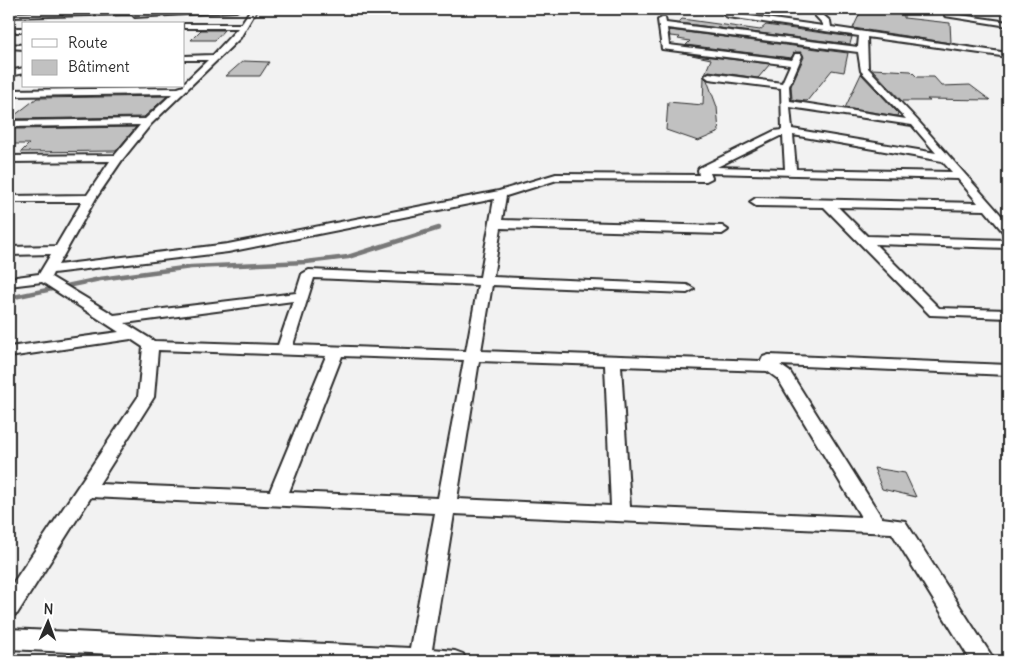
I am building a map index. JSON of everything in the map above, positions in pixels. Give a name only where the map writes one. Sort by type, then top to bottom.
[{"type":"street","points":[[9,15],[136,14],[236,9]]},
{"type":"street","points":[[185,86],[237,36],[254,9]]},
{"type":"street","points":[[812,9],[827,23],[826,29]]},
{"type":"street","points":[[728,15],[1005,53]]},
{"type":"street","points":[[947,15],[1008,24]]},
{"type":"street","points":[[794,63],[664,47],[662,23],[862,50]]},
{"type":"street","points":[[185,26],[243,26]]},
{"type":"street","points":[[791,172],[785,86],[794,63],[814,27]]},
{"type":"street","points":[[9,30],[22,30]]},
{"type":"street","points":[[863,34],[864,69],[915,123],[1008,230]]},
{"type":"street","points":[[9,46],[22,47]]},
{"type":"street","points":[[185,58],[216,58]]},
{"type":"street","points":[[9,74],[22,71]]},
{"type":"street","points":[[709,76],[785,86]]},
{"type":"street","points":[[46,274],[90,198],[118,158],[148,122],[182,88]]},
{"type":"street","points":[[9,93],[179,91]]},
{"type":"street","points":[[785,103],[915,123]]},
{"type":"street","points":[[9,124],[148,122]]},
{"type":"street","points":[[703,170],[778,133],[788,132],[945,158]]},
{"type":"street","points":[[9,159],[118,158]]},
{"type":"street","points":[[703,170],[961,176]]},
{"type":"street","points":[[9,282],[46,274],[228,248],[501,194],[556,177],[706,178],[703,170]]},
{"type":"street","points":[[419,660],[501,194]]},
{"type":"street","points":[[9,199],[90,198]]},
{"type":"street","points":[[756,202],[988,207]]},
{"type":"street","points":[[827,203],[935,312],[1008,314]]},
{"type":"street","points":[[496,224],[722,230]]},
{"type":"street","points":[[863,240],[1008,244]]},
{"type":"street","points":[[9,251],[59,250]]},
{"type":"street","points":[[46,274],[112,320],[151,344],[771,366]]},
{"type":"street","points":[[284,349],[310,274],[686,290]]},
{"type":"street","points":[[112,320],[302,296]]},
{"type":"street","points":[[9,352],[134,334]]},
{"type":"street","points":[[9,607],[146,397],[151,344]]},
{"type":"street","points":[[277,498],[336,351]]},
{"type":"street","points":[[876,526],[784,376],[771,366],[769,360],[1008,370]]},
{"type":"street","points":[[613,361],[621,514]]},
{"type":"street","points":[[86,490],[898,526],[984,661]]},
{"type":"street","points":[[9,639],[455,661]]},
{"type":"building","points":[[862,9],[904,15],[904,18],[950,23],[951,43],[853,28]]},
{"type":"building","points":[[682,19],[760,30],[766,25],[852,37],[850,44],[678,23]]},
{"type":"building","points":[[201,30],[224,30],[215,40],[191,40]]},
{"type":"building","points":[[669,30],[848,53],[844,72],[832,70],[807,101],[796,100],[792,99],[791,86],[804,57],[801,52],[795,52],[791,58],[686,45],[690,41],[670,36]]},
{"type":"building","points":[[687,54],[770,64],[758,78],[709,71],[705,74],[711,59]]},
{"type":"building","points":[[243,61],[269,62],[260,76],[226,76]]},
{"type":"building","points":[[872,69],[911,71],[917,77],[934,77],[942,86],[970,85],[990,100],[927,99],[930,101],[902,101]]},
{"type":"building","points":[[861,74],[898,113],[897,116],[845,108]]},
{"type":"building","points":[[704,77],[707,80],[717,107],[719,132],[698,141],[666,130],[668,102],[703,105]]},
{"type":"building","points":[[167,96],[144,117],[10,119],[37,98]]},
{"type":"building","points":[[136,127],[116,151],[21,152],[29,144],[9,144],[9,134],[15,129]]},
{"type":"building","points":[[874,468],[905,473],[916,497],[882,489]]},
{"type":"waterway","points":[[9,298],[100,279],[191,267],[306,262],[348,257],[439,228]]}]
